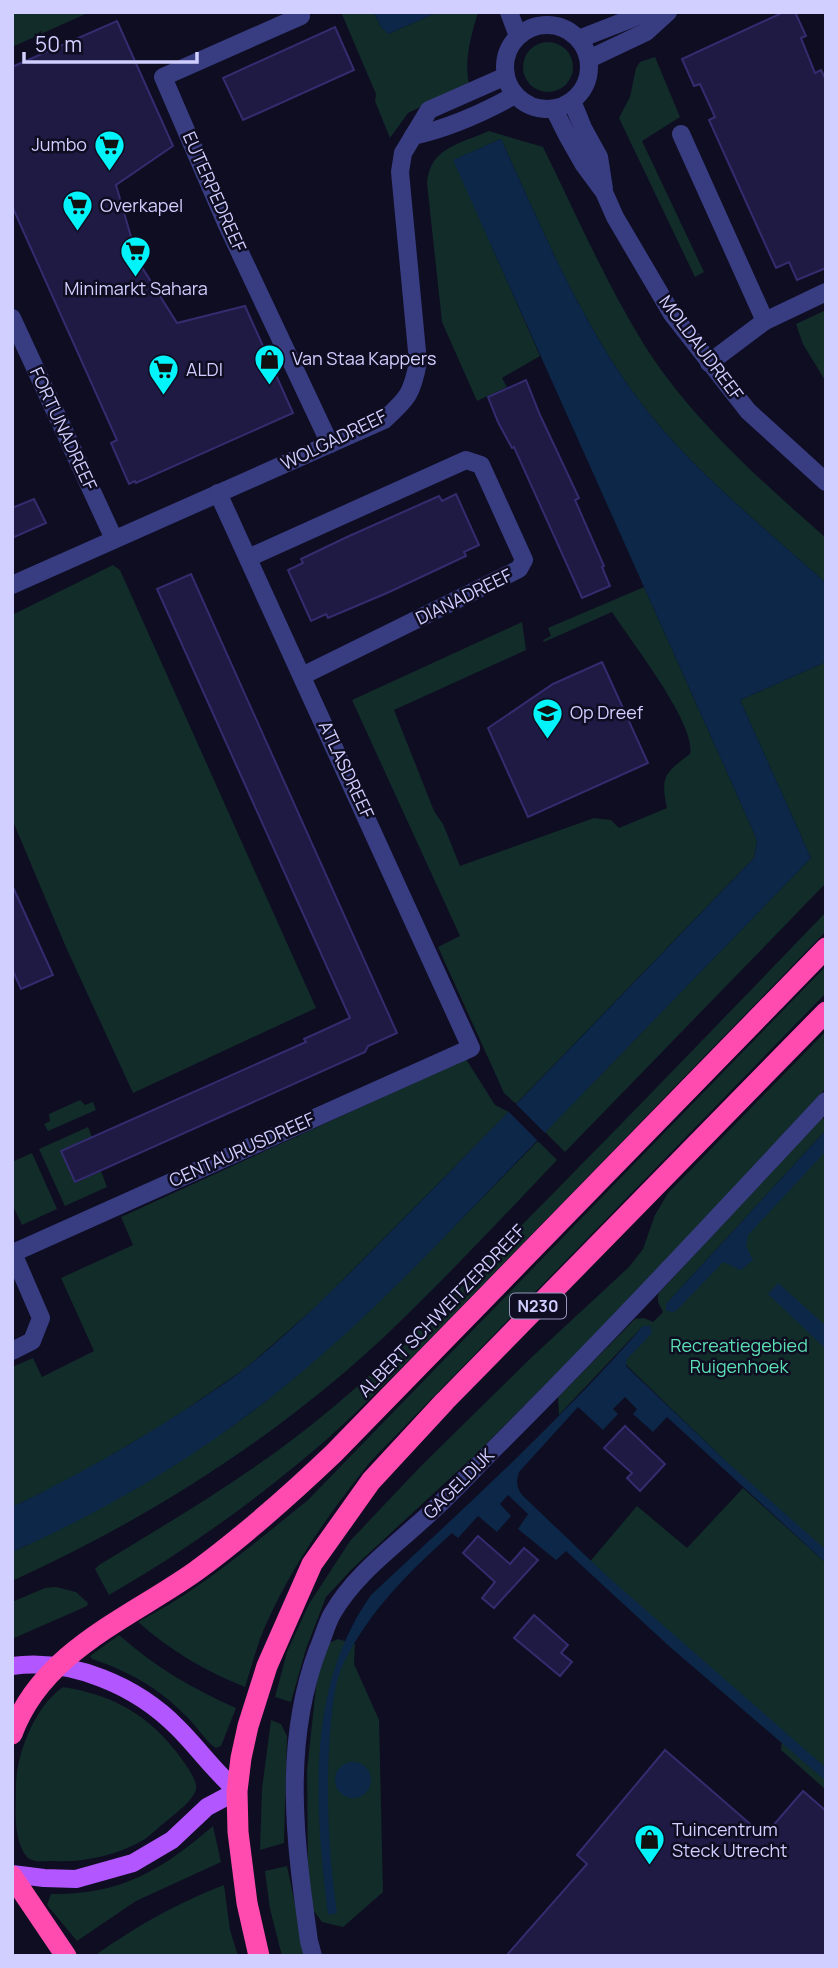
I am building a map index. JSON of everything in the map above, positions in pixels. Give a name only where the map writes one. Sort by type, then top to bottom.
[{"type":"highway","name":"ALBERT SCHWEITZERDREEF","points":[[57,1666],[83,1643],[194,1572],[292,1493],[430,1356],[826,948]]},
{"type":"highway","name":"N230","points":[[259,1956],[244,1885],[237,1791],[248,1726],[267,1666],[312,1564],[371,1481],[444,1401],[826,1012]]},
{"type":"highway","name":"N230","points":[[12,1734],[33,1694],[57,1666]]},
{"type":"highway","points":[[12,1875],[66,1956]]},
{"type":"main road","points":[[12,1666],[57,1666],[76,1670],[130,1690],[179,1729],[215,1772],[237,1791],[207,1807],[172,1840],[134,1863],[76,1879],[12,1875]]},
{"type":"street","points":[[509,12],[518,36]]},
{"type":"street","points":[[579,40],[638,16],[666,13]]},
{"type":"street","points":[[589,59],[646,32],[666,13]]},
{"type":"street","name":"EUTERPEDREEF","points":[[301,16],[163,77],[226,223],[330,443]]},
{"type":"street","points":[[535,19],[573,33],[589,59],[588,78],[579,94],[572,101],[554,108],[529,106],[515,95],[506,76],[506,58],[513,42],[535,19]]},
{"type":"street","name":"WOLGADREEF","points":[[12,585],[384,420],[407,398],[414,383],[418,362],[400,172],[403,153],[429,110],[506,76]]},
{"type":"street","points":[[413,136],[435,132],[489,110],[515,95]]},
{"type":"street","name":"MOLDAUDREEF","points":[[572,101],[598,158],[604,192]]},
{"type":"street","name":"MOLDAUDREEF","points":[[554,108],[566,135],[604,192],[615,217],[672,314],[748,411],[826,482]]},
{"type":"street","points":[[681,134],[765,321]]},
{"type":"street","points":[[709,362],[765,321],[826,292]]},
{"type":"street","name":"FORTUNADREEF","points":[[12,318],[114,539]]},
{"type":"street","name":"DIANADREEF","points":[[248,558],[466,460],[481,465],[524,560],[519,569],[302,676]]},
{"type":"street","name":"ATLASDREEF","points":[[218,493],[471,1048]]},
{"type":"street","name":"CENTAURUSDREEF","points":[[13,1252],[471,1048]]},
{"type":"street","name":"GAGELDIJK","points":[[313,1956],[296,1849],[294,1778],[298,1722],[312,1665],[331,1615],[364,1573],[419,1524],[591,1353],[826,1101]]},
{"type":"street","points":[[12,1351],[32,1341],[41,1318],[13,1252]]},
{"type":"green space","points":[[12,12],[90,12],[12,47]]},
{"type":"green space","points":[[341,12],[374,12],[381,27],[388,34],[438,12],[478,12],[468,56],[469,84],[408,113],[390,138],[375,101],[376,94]]},
{"type":"green space","points":[[548,42],[566,49],[573,67],[566,85],[548,92],[530,85],[523,67],[530,49]]},
{"type":"green space","points":[[655,57],[680,117],[642,141],[704,272],[695,277],[619,118],[630,97],[636,68],[640,62]]},
{"type":"green space","points":[[489,131],[543,147],[616,295],[662,371],[727,447],[826,538],[826,583],[693,462],[653,418],[629,386],[568,284],[501,139],[454,160],[540,356],[502,378],[507,387],[477,401],[442,322],[427,183],[429,171],[440,154]]},
{"type":"green space","points":[[826,310],[826,382],[803,344],[796,324]]},
{"type":"green space","points":[[113,565],[120,570],[316,1008],[133,1093],[65,945],[12,819],[12,615]]},
{"type":"green space","points":[[644,587],[755,835],[757,842],[754,858],[516,1104],[504,1093],[438,947],[460,936],[352,700],[522,622],[526,650],[394,710],[434,811],[443,824],[460,866],[594,818],[611,820],[619,828],[667,808],[664,789],[666,776],[690,754],[689,740],[683,723],[660,682],[612,612],[544,642],[543,640],[551,636],[548,628]]},
{"type":"green space","points":[[826,662],[826,883],[565,1152],[545,1132],[811,858],[740,700]]},
{"type":"green space","points":[[826,912],[826,931],[353,1415],[301,1462],[248,1503],[194,1542],[109,1595],[95,1569],[99,1565],[263,1461],[315,1422],[369,1376],[470,1278]]},
{"type":"green space","points":[[826,966],[826,993],[371,1461],[328,1518],[290,1577],[264,1628],[245,1687],[189,1659],[138,1622],[205,1581],[308,1500]]},
{"type":"green space","points":[[826,1031],[826,1088],[619,1311],[472,1458],[353,1568],[326,1597],[306,1649],[291,1702],[275,1697],[287,1652],[309,1604],[350,1541],[421,1466],[533,1356],[629,1267],[643,1249],[655,1215],[668,1193]]},
{"type":"green space","points":[[466,1059],[495,1105],[509,1112],[320,1303],[246,1368],[169,1421],[73,1478],[12,1507],[12,1367],[33,1358],[42,1377],[94,1351],[61,1278],[133,1245],[121,1217]]},
{"type":"green space","points":[[80,1100],[85,1105],[93,1102],[96,1110],[48,1131],[44,1124],[50,1121],[49,1114]]},
{"type":"green space","name":"Recreatiegebied Ruigenhoek","points":[[822,1117],[826,1121],[826,1130],[666,1304],[826,1140],[826,1558],[619,1358],[643,1326],[559,1415],[558,1397],[635,1319],[644,1318],[653,1322],[663,1312],[658,1302],[658,1294]]},
{"type":"green space","points":[[88,1127],[92,1137],[62,1151],[75,1183],[101,1171],[107,1187],[65,1206],[39,1149]]},
{"type":"green space","points":[[538,1141],[557,1160],[427,1295],[341,1375],[253,1443],[160,1504],[12,1581],[12,1552],[88,1514],[213,1439],[299,1374],[404,1277]]},
{"type":"green space","points":[[32,1153],[57,1209],[22,1225],[12,1204],[12,1162]]},
{"type":"green space","points":[[743,1488],[826,1563],[826,1790],[781,1750],[782,1739],[587,1565],[637,1506],[687,1548]]},
{"type":"green space","points":[[56,1587],[76,1592],[88,1603],[87,1606],[12,1639],[12,1602],[45,1588]]},
{"type":"green space","points":[[119,1635],[175,1676],[236,1708],[221,1746],[213,1746],[176,1706],[154,1689],[118,1669],[92,1659],[90,1656]]},
{"type":"green space","points":[[338,1639],[355,1644],[354,1664],[379,1720],[383,1892],[343,1927],[322,1922],[311,1907],[308,1869],[307,1770],[317,1678],[329,1643]]},
{"type":"green space","points":[[63,1687],[102,1697],[135,1713],[163,1736],[176,1751],[188,1768],[196,1789],[183,1807],[135,1845],[88,1859],[36,1861],[27,1857],[22,1850],[17,1832],[17,1771],[24,1744],[37,1717],[44,1705]]},
{"type":"green space","points":[[271,1720],[281,1724],[287,1736],[284,1843],[260,1850],[262,1789]]},
{"type":"green space","points":[[213,1826],[221,1862],[136,1901],[77,1941],[47,1905],[51,1894],[99,1890],[139,1877],[176,1855]]},
{"type":"green space","points":[[287,1866],[306,1956],[282,1956],[270,1909],[265,1871]]},
{"type":"green space","points":[[224,1885],[230,1930],[238,1956],[94,1956],[157,1916]]},
{"type":"water","points":[[374,12],[438,12],[388,34],[381,27]]},
{"type":"water","points":[[501,139],[568,284],[629,386],[653,418],[693,462],[736,504],[826,583],[826,662],[740,700],[811,858],[434,1247],[298,1376],[172,1467],[77,1521],[12,1552],[12,1507],[84,1470],[154,1429],[235,1376],[272,1346],[369,1254],[754,858],[757,842],[755,835],[453,160]]},
{"type":"water","points":[[826,1130],[826,1151],[748,1235],[746,1246],[753,1260],[741,1270],[723,1262],[676,1311],[666,1310],[666,1304]]},
{"type":"water","points":[[778,1283],[826,1326],[826,1349],[768,1294]]},
{"type":"water","points":[[643,1326],[650,1326],[652,1333],[627,1359],[626,1366],[728,1463],[826,1550],[826,1563],[667,1417],[653,1432],[633,1414],[637,1409],[625,1397],[613,1409],[618,1414],[603,1430],[578,1407],[519,1472],[519,1489],[522,1495],[608,1577],[826,1768],[826,1781],[670,1647],[566,1551],[556,1560],[518,1529],[528,1514],[508,1495],[500,1504],[511,1516],[497,1532],[478,1516],[458,1538],[452,1533],[391,1593],[365,1626],[343,1664],[335,1692],[329,1745],[328,1817],[337,1913],[328,1915],[320,1833],[320,1749],[325,1709],[335,1669],[350,1631],[371,1595],[545,1430]]},
{"type":"water","points":[[353,1762],[365,1768],[371,1780],[365,1792],[353,1798],[341,1792],[335,1780],[341,1768]]},
{"type":"pier","points":[[514,1102],[547,1135],[540,1143],[507,1110]]},
{"type":"building","points":[[784,12],[795,12],[806,36],[801,38],[815,73],[821,70],[826,80],[826,268],[797,280],[789,262],[776,268],[709,120],[715,117],[700,84],[694,86],[682,59]]},
{"type":"building","name":"Overkapel","points":[[117,21],[173,146],[116,185],[138,261],[177,323],[245,306],[293,413],[129,484],[111,443],[117,440],[12,206],[12,67]]},
{"type":"building","points":[[335,27],[354,70],[243,120],[223,78]]},
{"type":"building","points":[[526,380],[579,498],[575,500],[610,586],[582,598],[514,447],[512,448],[498,422],[488,397]]},
{"type":"building","points":[[456,494],[479,545],[464,552],[466,556],[387,593],[328,618],[326,614],[311,621],[288,570],[303,563],[301,559],[347,537],[439,496],[442,501]]},
{"type":"building","points":[[34,499],[46,523],[12,538],[12,508]]},
{"type":"building","points":[[191,574],[397,1033],[368,1046],[365,1052],[75,1182],[61,1151],[306,1042],[304,1039],[350,1018],[157,589]]},
{"type":"building","points":[[602,662],[648,763],[528,817],[488,728],[553,684]]},
{"type":"building","points":[[12,885],[53,975],[21,989],[12,969]]},
{"type":"building","points":[[625,1426],[665,1464],[640,1491],[627,1478],[632,1473],[604,1448]]},
{"type":"building","points":[[478,1536],[510,1564],[524,1548],[538,1560],[494,1608],[482,1598],[495,1582],[463,1553]]},
{"type":"building","points":[[534,1615],[568,1645],[561,1653],[572,1662],[560,1676],[514,1638]]},
{"type":"building","points":[[665,1750],[764,1836],[803,1791],[826,1811],[826,1956],[506,1956],[587,1864],[577,1855]]},
{"type":"place","name":"Jumbo","points":[[110,172]]},
{"type":"place","name":"Overkapel","points":[[77,233]]},
{"type":"place","name":"Minimarkt Sahara","points":[[136,278]]},
{"type":"place","name":"Van Staa Kappers","points":[[269,386]]},
{"type":"place","name":"ALDI","points":[[163,397]]},
{"type":"place","name":"Op Dreef","points":[[547,740]]},
{"type":"place","name":"Tuincentrum Steck Utrecht","points":[[649,1867]]}]
